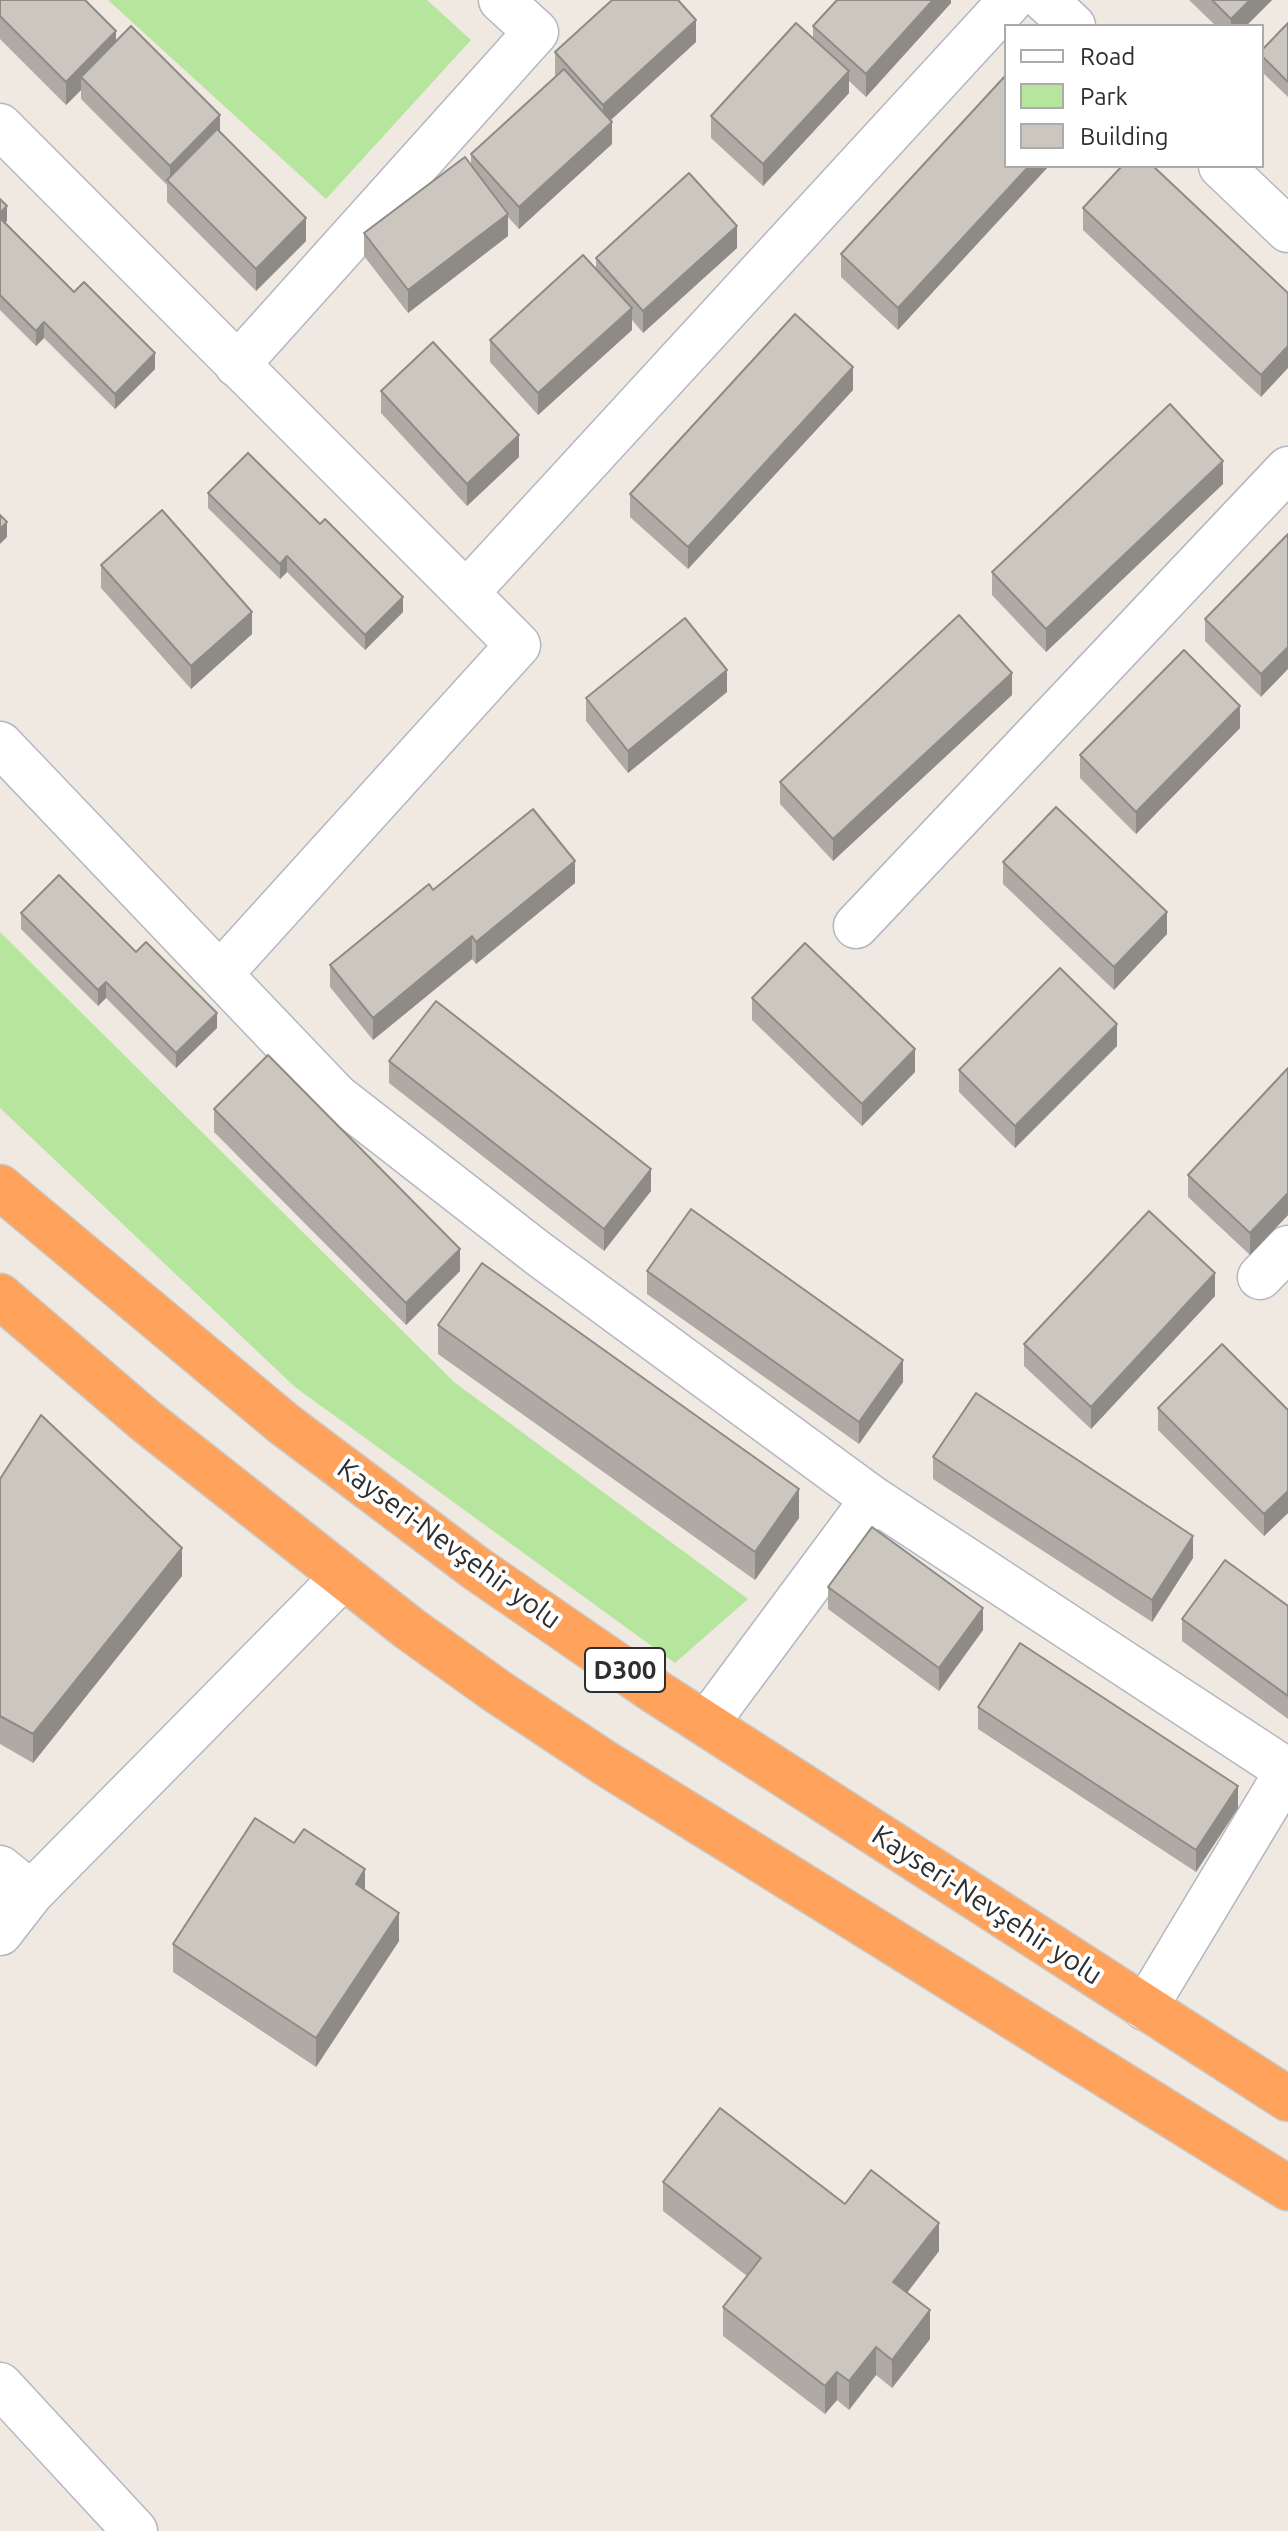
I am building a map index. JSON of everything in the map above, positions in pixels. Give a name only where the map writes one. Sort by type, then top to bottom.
[{"type":"highway","name":"Kayseri-Nevşehir yolu","points":[[0,1187],[284,1424],[477,1569],[706,1724],[1288,2099]]},
{"type":"highway","points":[[0,1296],[146,1421],[343,1577],[498,1692],[605,1763],[1288,2188]]},
{"type":"street","points":[[237,365],[536,32],[501,0]]},
{"type":"street","points":[[466,593],[1011,0]]},
{"type":"street","points":[[1045,0],[1071,24]]},
{"type":"street","points":[[0,126],[518,645],[220,974]]},
{"type":"street","points":[[1223,168],[1288,230]]},
{"type":"street","points":[[856,926],[1288,469]]},
{"type":"street","points":[[0,744],[336,1096],[539,1254],[873,1499],[1288,1770],[1145,2008]]},
{"type":"street","points":[[706,1724],[873,1499]]},
{"type":"street","points":[[0,1933],[16,1880],[343,1577]]},
{"type":"street","points":[[0,2385],[135,2531]]},
{"type":"green space","points":[[108,0],[427,0],[471,40],[326,199]]},
{"type":"green space","points":[[0,932],[454,1382],[748,1599],[675,1663],[295,1387],[0,1108]]},
{"type":"building","points":[[0,0],[85,0],[116,31],[66,82],[0,16]]},
{"type":"building","points":[[612,0],[678,0],[696,20],[603,105],[555,52]]},
{"type":"building","points":[[837,0],[933,0],[866,74],[813,26]]},
{"type":"building","points":[[1212,0],[1250,0],[1231,19]]},
{"type":"building","points":[[796,23],[849,71],[763,164],[711,116]]},
{"type":"building","points":[[1288,23],[1288,82],[1264,58],[1264,48]]},
{"type":"building","points":[[131,26],[220,115],[170,166],[81,77]]},
{"type":"building","points":[[564,69],[612,122],[519,207],[471,154]]},
{"type":"building","points":[[1004,77],[1004,168],[1027,168],[898,308],[841,254]]},
{"type":"building","points":[[217,129],[306,218],[256,269],[167,180]]},
{"type":"building","points":[[465,157],[508,214],[408,290],[364,233]]},
{"type":"building","points":[[1120,168],[1155,168],[1288,293],[1288,346],[1261,375],[1083,208]]},
{"type":"building","points":[[689,173],[737,226],[643,311],[596,258]]},
{"type":"building","points":[[0,199],[7,206],[0,213]]},
{"type":"building","points":[[0,218],[74,292],[84,282],[155,353],[115,394],[44,322],[36,331],[0,295]]},
{"type":"building","points":[[583,255],[632,308],[538,393],[490,340]]},
{"type":"building","points":[[795,314],[853,367],[688,547],[630,494]]},
{"type":"building","points":[[433,342],[519,435],[467,484],[381,391]]},
{"type":"building","points":[[1170,404],[1223,461],[1046,629],[992,572]]},
{"type":"building","points":[[248,453],[320,524],[325,519],[403,597],[365,635],[287,556],[280,564],[208,493]]},
{"type":"building","points":[[162,510],[252,612],[191,666],[101,565]]},
{"type":"building","points":[[0,515],[7,522],[0,529]]},
{"type":"building","points":[[1288,534],[1288,647],[1261,674],[1205,619]]},
{"type":"building","points":[[959,615],[1012,673],[833,839],[780,782]]},
{"type":"building","points":[[685,618],[727,670],[628,751],[586,698]]},
{"type":"building","points":[[1184,650],[1240,706],[1136,812],[1080,755]]},
{"type":"building","points":[[1056,807],[1167,912],[1114,967],[1003,862]]},
{"type":"building","points":[[533,809],[575,861],[476,942],[472,936],[373,1018],[330,965],[429,884],[433,890]]},
{"type":"building","points":[[59,875],[136,952],[146,942],[217,1013],[176,1053],[106,982],[98,990],[21,913]]},
{"type":"building","points":[[805,943],[915,1049],[862,1104],[752,998]]},
{"type":"building","points":[[1060,968],[1117,1024],[1015,1126],[959,1070]]},
{"type":"building","points":[[436,1001],[651,1169],[604,1229],[389,1061]]},
{"type":"building","points":[[268,1055],[460,1249],[406,1303],[214,1109]]},
{"type":"building","points":[[1288,1068],[1288,1193],[1250,1233],[1188,1175]]},
{"type":"building","points":[[691,1209],[903,1360],[859,1422],[647,1271]]},
{"type":"building","points":[[1149,1211],[1215,1273],[1091,1407],[1024,1344]]},
{"type":"building","points":[[482,1263],[799,1489],[755,1552],[438,1325]]},
{"type":"building","points":[[1222,1344],[1288,1410],[1288,1491],[1264,1514],[1158,1408]]},
{"type":"building","points":[[976,1393],[1193,1536],[1152,1600],[933,1457]]},
{"type":"building","points":[[41,1415],[182,1548],[33,1734],[0,1716],[0,1479]]},
{"type":"building","points":[[872,1527],[983,1608],[939,1668],[828,1587]]},
{"type":"building","points":[[1225,1560],[1288,1606],[1288,1696],[1182,1619]]},
{"type":"building","points":[[1020,1643],[1238,1786],[1196,1850],[978,1707]]},
{"type":"building","points":[[255,1818],[294,1843],[304,1829],[365,1869],[356,1884],[399,1913],[316,2038],[173,1944]]},
{"type":"building","points":[[720,2108],[845,2204],[871,2170],[939,2223],[893,2282],[930,2310],[892,2360],[876,2347],[849,2381],[837,2372],[825,2386],[723,2307],[761,2258],[663,2182]]}]
